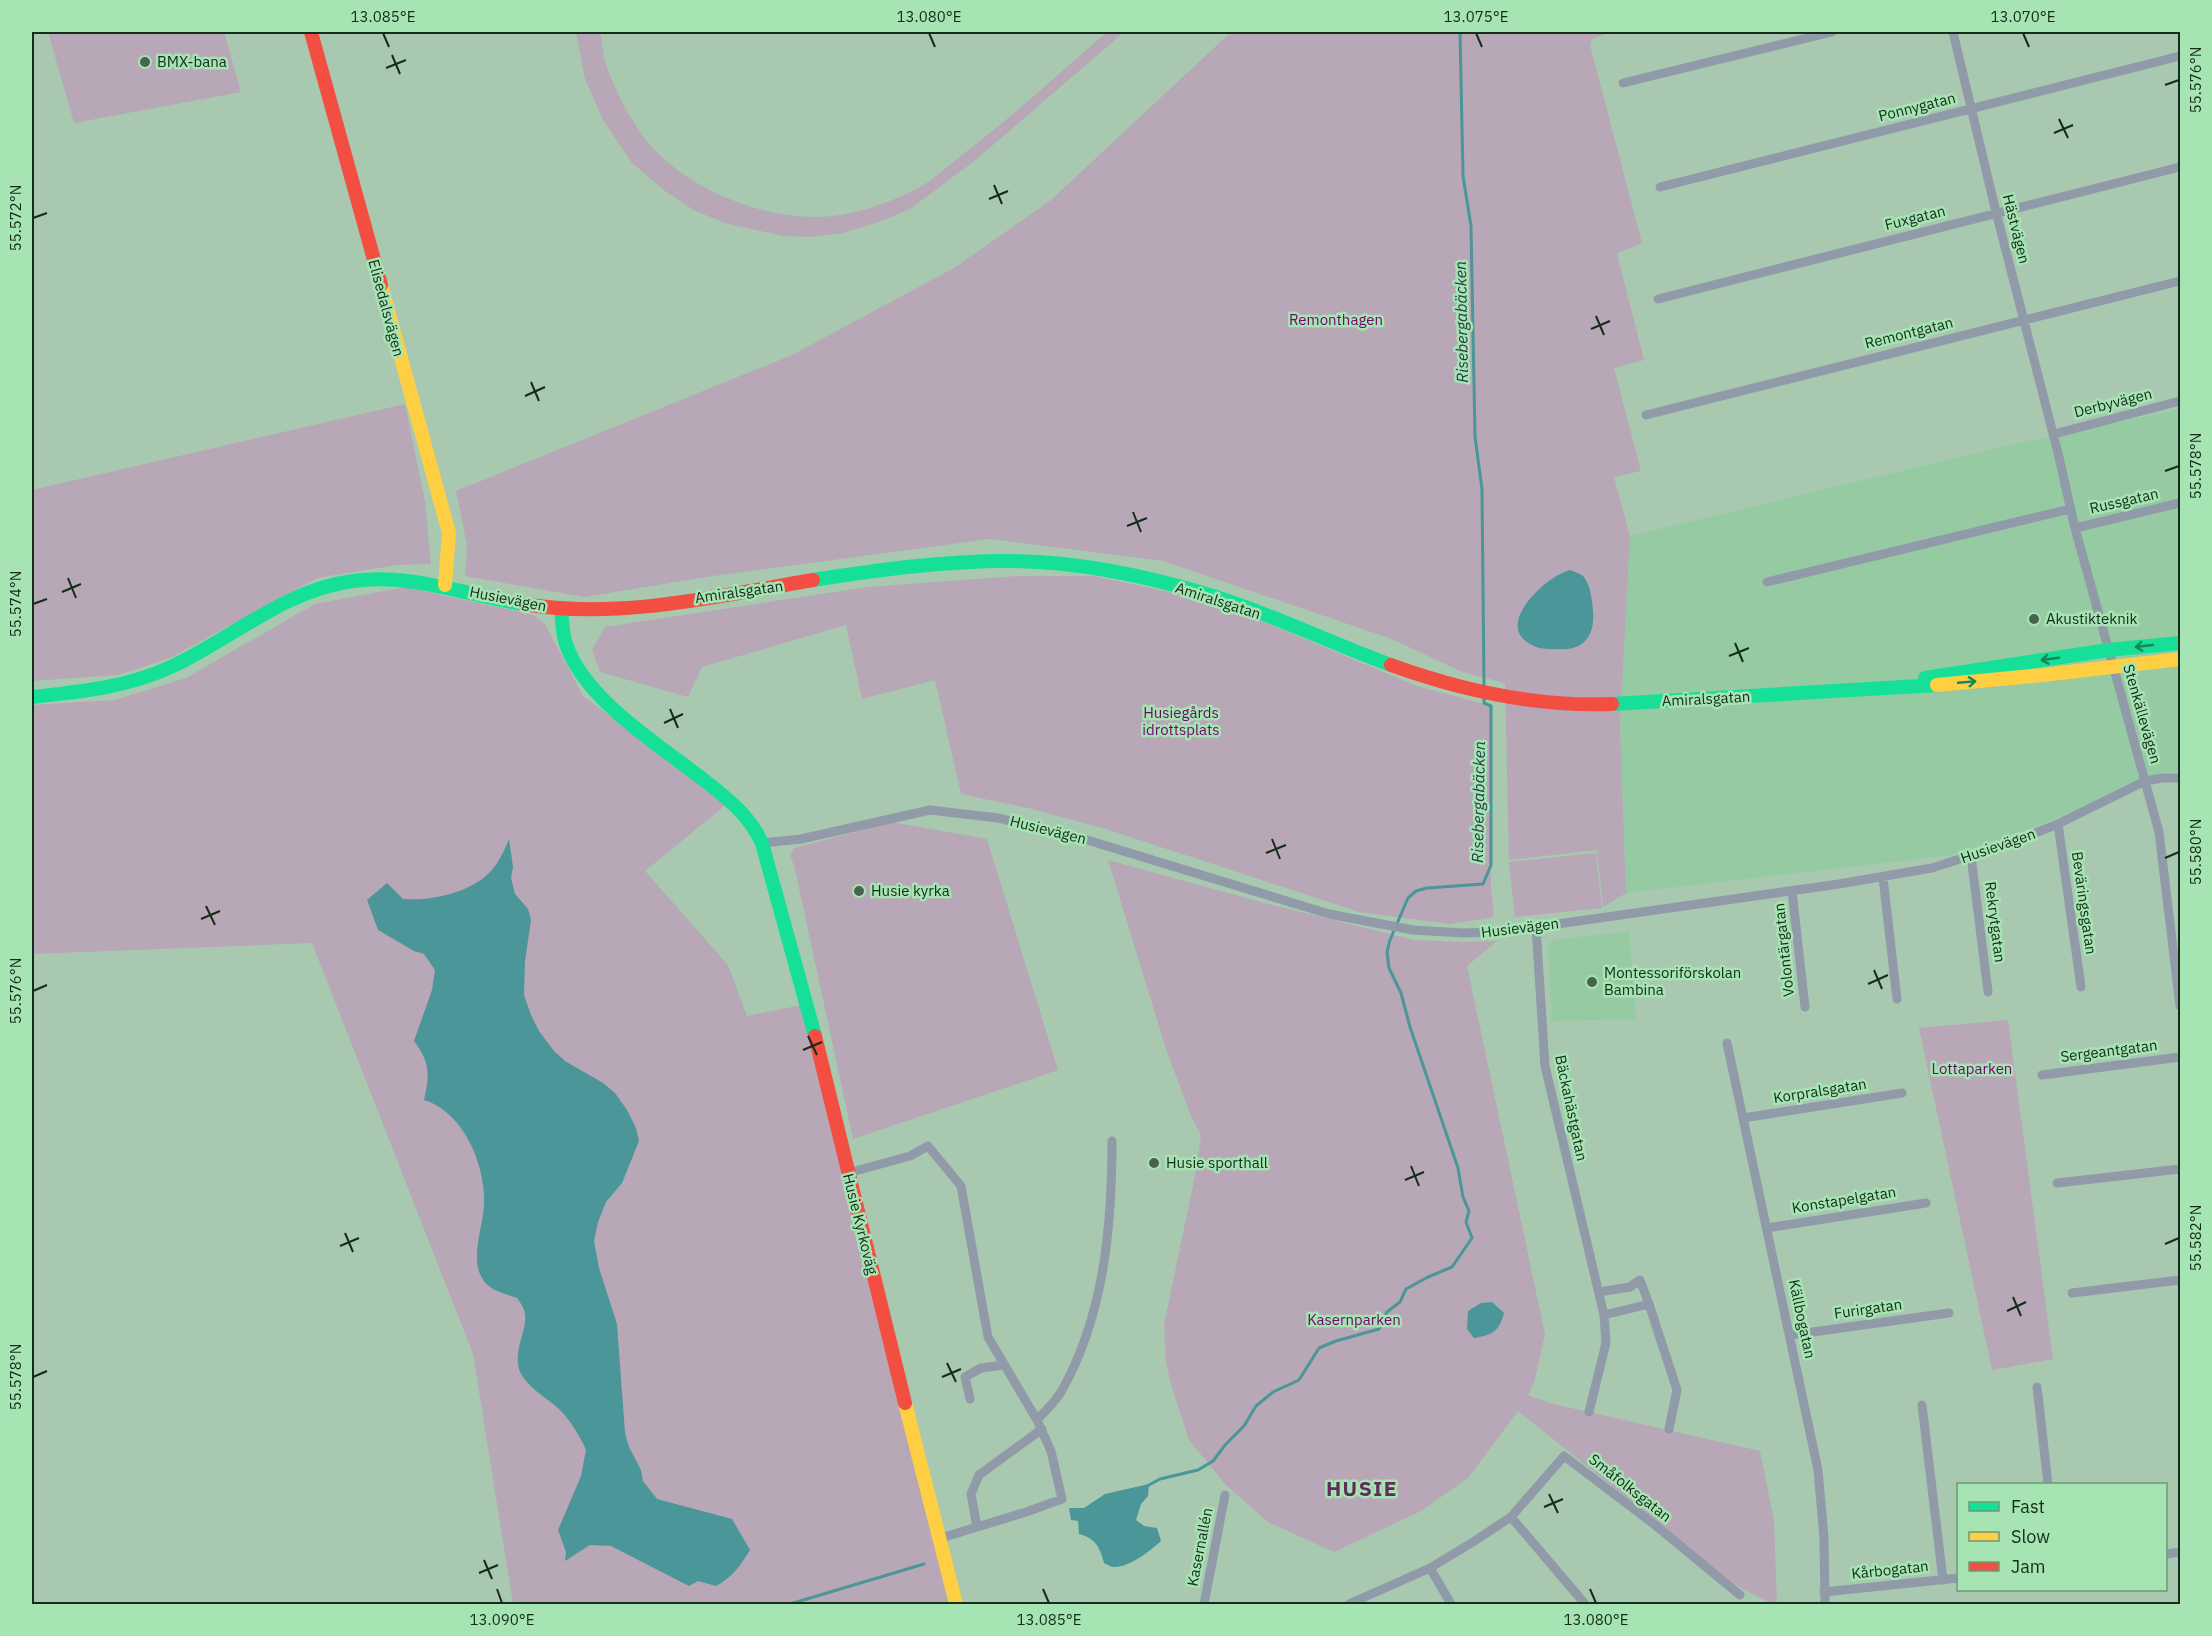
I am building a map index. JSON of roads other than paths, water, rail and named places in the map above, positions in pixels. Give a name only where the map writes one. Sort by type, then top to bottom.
[{"type":"street","name":"Elisedalsvägen","points":[[310,32],[449,533],[444,585]]},
{"type":"street","points":[[1623,83],[1832,32]]},
{"type":"street","name":"Hästvägen","points":[[1953,32],[1996,212],[2054,434]]},
{"type":"street","name":"Ponnygatan","points":[[1660,187],[2181,56]]},
{"type":"street","name":"Fuxgatan","points":[[1658,299],[2181,167]]},
{"type":"street","name":"Remontgatan","points":[[1646,415],[2024,319],[2181,282]]},
{"type":"street","name":"Derbyvägen","points":[[2054,434],[2181,401]]},
{"type":"street","name":"Stenkällevägen","points":[[2054,434],[2075,528],[2159,832],[2181,1006]]},
{"type":"street","name":"Russgatan","points":[[2075,528],[2181,503]]},
{"type":"street","points":[[1767,582],[2070,509]]},
{"type":"street","name":"Amiralsgatan","points":[[561,608],[590,609],[664,603],[909,567],[1008,561],[1053,564],[1145,578],[1217,598],[1412,672],[1471,688],[1587,704],[1733,698],[1960,683],[2181,659]]},
{"type":"street","name":"Husievägen","points":[[32,697],[95,691],[123,685],[151,675],[206,649],[287,603],[332,586],[375,579],[444,585],[533,606],[561,608],[566,642],[586,682],[606,703],[736,805],[755,828],[762,843],[801,839],[877,820],[930,810],[998,818],[1102,844],[1137,857],[1329,914],[1413,930],[1463,933],[1501,932],[1883,878],[1932,868],[2058,824],[2145,781],[2181,778]]},
{"type":"street","name":"Amiralsgatan","points":[[1867,688],[1959,671],[2108,650],[2181,643]]},
{"type":"street","name":"Beväringsgatan","points":[[2058,824],[2080,987]]},
{"type":"street","name":"Husie Kyrkoväg","points":[[762,843],[809,1008],[956,1605]]},
{"type":"street","name":"Rekrytgatan","points":[[1971,856],[1989,992]]},
{"type":"street","points":[[1883,878],[1897,999]]},
{"type":"street","name":"Volontärgatan","points":[[1792,891],[1805,1006]]},
{"type":"street","name":"Bäckahästgatan","points":[[1536,927],[1545,1066],[1604,1315],[1606,1343],[1589,1412]]},
{"type":"street","name":"Källbogatan","points":[[1727,1043],[1818,1470],[1824,1538],[1824,1605]]},
{"type":"street","name":"Sergeantgatan","points":[[2042,1075],[2181,1057]]},
{"type":"street","name":"Korpralsgatan","points":[[1743,1118],[1902,1093]]},
{"type":"street","points":[[1037,1420],[1060,1393],[1079,1351],[1099,1295],[1112,1181],[1112,1141]]},
{"type":"street","points":[[848,1173],[910,1156],[928,1146],[961,1186],[988,1337],[1037,1420],[1051,1451],[1062,1499],[938,1539]]},
{"type":"street","points":[[2057,1183],[2181,1169]]},
{"type":"street","name":"Konstapelgatan","points":[[1767,1228],[1926,1203]]},
{"type":"street","points":[[1599,1292],[1630,1287],[1641,1280],[1677,1390],[1669,1429]]},
{"type":"street","points":[[2072,1293],[2181,1280]]},
{"type":"street","points":[[1604,1315],[1649,1305]]},
{"type":"street","name":"Furirgatan","points":[[1791,1335],[1949,1312]]},
{"type":"street","points":[[970,1399],[965,1377],[981,1368],[1005,1365]]},
{"type":"street","points":[[2037,1387],[2048,1483]]},
{"type":"street","points":[[1922,1405],[1943,1580]]},
{"type":"street","points":[[977,1527],[971,1494],[980,1475],[1042,1430]]},
{"type":"street","name":"Småfolksgatan","points":[[1349,1604],[1430,1568],[1511,1516],[1564,1456],[1655,1525],[1740,1595]]},
{"type":"street","name":"Kasernallén","points":[[1204,1605],[1225,1495]]},
{"type":"street","points":[[1511,1516],[1585,1605]]},
{"type":"street","points":[[1430,1568],[1451,1605]]},
{"type":"street","name":"Kårbogatan","points":[[1824,1592],[1957,1578]]},
{"type":"water","points":[[1570,570],[1583,576],[1591,595],[1593,622],[1588,638],[1575,647],[1566,649],[1534,646],[1521,637],[1518,626],[1520,615],[1537,591],[1560,574]]},
{"type":"water","points":[[509,839],[513,867],[511,878],[515,894],[528,909],[531,920],[525,961],[524,995],[531,1015],[539,1031],[554,1051],[565,1061],[603,1083],[615,1093],[636,1128],[639,1141],[622,1183],[606,1202],[594,1241],[599,1268],[617,1324],[625,1433],[629,1447],[641,1470],[643,1481],[657,1499],[732,1519],[750,1550],[736,1571],[716,1586],[698,1581],[689,1586],[611,1546],[590,1545],[565,1561],[566,1552],[558,1530],[581,1476],[586,1450],[565,1416],[531,1387],[519,1369],[518,1353],[525,1323],[523,1308],[517,1298],[497,1291],[485,1282],[477,1261],[484,1190],[476,1158],[470,1142],[451,1116],[438,1106],[424,1100],[428,1076],[426,1062],[414,1041],[432,990],[435,970],[424,954],[414,951],[378,930],[367,900],[387,883],[403,899],[426,899],[462,890],[483,879],[491,871]]},
{"type":"water","points":[[1492,1302],[1504,1313],[1500,1324],[1494,1332],[1474,1338],[1467,1329],[1468,1311],[1481,1303]]},
{"type":"water","points":[[1149,1484],[1148,1496],[1141,1504],[1136,1520],[1144,1526],[1157,1528],[1161,1541],[1126,1565],[1113,1567],[1104,1563],[1096,1544],[1079,1534],[1078,1521],[1071,1520],[1069,1508],[1084,1508],[1105,1494]]},
{"type":"waterway","name":"Risebergabäcken","points":[[1460,32],[1463,176],[1471,226],[1475,437],[1482,489],[1484,686]]},
{"type":"waterway","name":"Risebergabäcken","points":[[1147,1486],[1160,1479],[1198,1470],[1213,1461],[1244,1426],[1256,1406],[1273,1392],[1299,1380],[1319,1348],[1379,1329],[1387,1312],[1400,1302],[1406,1289],[1452,1267],[1472,1238],[1466,1222],[1469,1211],[1463,1197],[1458,1168],[1410,1027],[1401,993],[1389,968],[1387,952],[1408,898],[1416,891],[1427,888],[1483,884],[1491,865],[1491,706],[1484,703],[1484,695]]},
{"type":"waterway","name":"Risebergabäcken","points":[[790,1604],[924,1564]]},
{"type":"place","name":"BMX-bana","points":[[145,62]]},
{"type":"place","name":"Akustikteknik","points":[[2034,619]]},
{"type":"place","name":"Husie kyrka","points":[[859,891]]},
{"type":"place","name":"Montessoriförskolan Bambina","points":[[1592,982]]},
{"type":"place","name":"Husie sporthall","points":[[1154,1163]]},
{"type":"district","name":"HUSIE","points":[[1362,1489]]},
{"type":"park label","name":"Remonthagen","points":[[1336,320]]},
{"type":"park label","name":"Husiegårds idrottsplats","points":[[1181,722]]},
{"type":"park label","name":"Lottaparken","points":[[1972,1069]]},
{"type":"park label","name":"Kasernparken","points":[[1354,1320]]}]
